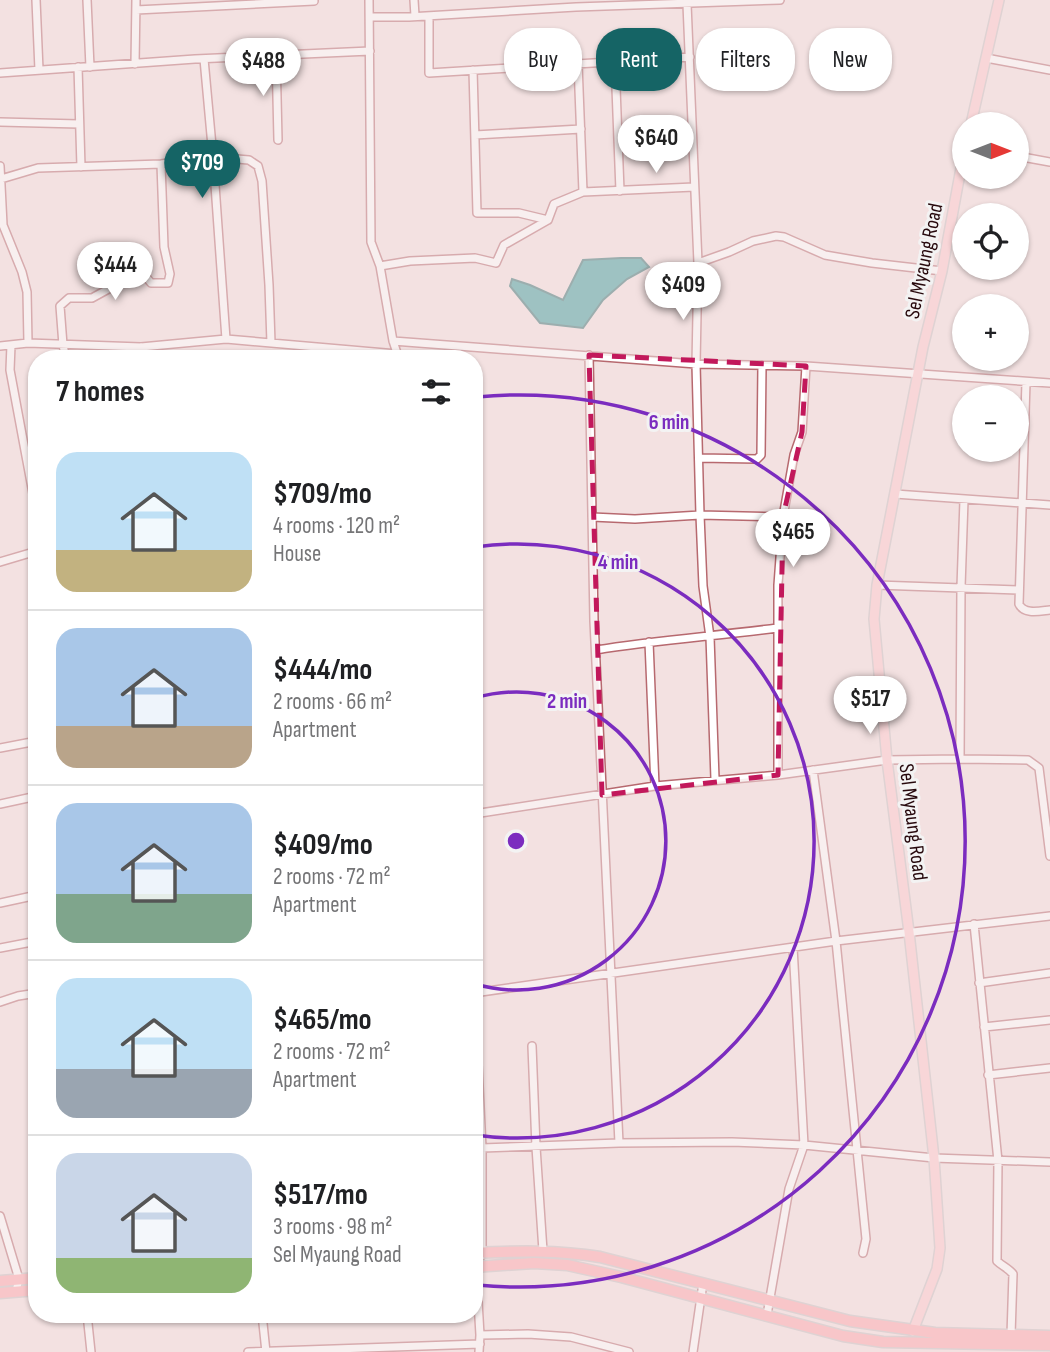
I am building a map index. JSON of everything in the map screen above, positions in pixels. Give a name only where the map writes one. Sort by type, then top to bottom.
[{"type":"highway","points":[[483,1253],[543,1251],[582,1254],[850,1321],[911,1341],[935,1333],[1011,1335],[1026,1344],[1050,1336]]},
{"type":"highway","points":[[483,1266],[534,1263],[567,1265],[843,1336],[883,1342],[1050,1345]]},
{"type":"highway","points":[[621,1277],[628,1264]]},
{"type":"highway","points":[[0,1281],[28,1278]]},
{"type":"highway","points":[[0,1293],[28,1291]]},
{"type":"main road","points":[[974,112],[999,0]]},
{"type":"main road","name":"Sel Myaung Road","points":[[911,1341],[937,1269],[940,1248],[934,1158],[887,760],[874,619],[877,585],[918,372],[942,271],[957,189]]},
{"type":"street","points":[[36,0],[40,70]]},
{"type":"street","points":[[87,0],[90,67]]},
{"type":"street","points":[[135,64],[136,0]]},
{"type":"street","points":[[369,0],[372,242],[380,266],[396,350]]},
{"type":"street","points":[[414,0],[415,16]]},
{"type":"street","points":[[370,17],[429,16],[576,4],[687,4],[780,0]]},
{"type":"street","points":[[136,10],[314,1]]},
{"type":"street","points":[[687,4],[698,262],[696,364],[703,586],[710,637],[715,779]]},
{"type":"street","points":[[429,16],[429,73],[504,68]]},
{"type":"street","points":[[0,73],[370,51]]},
{"type":"street","points":[[276,55],[278,140]]},
{"type":"street","points":[[682,58],[690,57]]},
{"type":"street","points":[[986,58],[1050,70]]},
{"type":"street","points":[[204,59],[226,338]]},
{"type":"street","points":[[78,68],[80,167]]},
{"type":"street","points":[[472,70],[477,213],[519,213],[548,220]]},
{"type":"street","points":[[580,91],[583,192]]},
{"type":"street","points":[[616,91],[620,191]]},
{"type":"street","points":[[0,121],[79,124]]},
{"type":"street","points":[[475,135],[582,129]]},
{"type":"street","points":[[1,178],[38,168],[161,164],[213,158],[250,160],[258,166],[262,181],[271,343]]},
{"type":"street","points":[[1029,158],[1050,162]]},
{"type":"street","points":[[64,350],[60,306],[69,298],[92,298],[132,276],[143,273],[151,283],[168,283],[170,274],[164,247],[161,164]]},
{"type":"street","points":[[0,166],[3,225],[27,292],[28,344]]},
{"type":"street","points":[[380,266],[410,261],[475,258],[496,263],[504,244],[548,220],[554,204],[583,192],[694,187]]},
{"type":"street","points":[[698,262],[753,241],[776,236],[825,255],[942,271]]},
{"type":"street","points":[[0,346],[141,346],[226,338],[339,350]]},
{"type":"street","points":[[393,341],[696,364],[918,372],[1050,383]]},
{"type":"street","points":[[11,345],[10,370],[28,467]]},
{"type":"street","points":[[141,346],[144,350]]},
{"type":"street","points":[[589,355],[601,795],[619,1143]]},
{"type":"street","points":[[699,458],[757,459],[761,455],[762,365]]},
{"type":"street","points":[[778,775],[778,585],[783,517],[794,455],[802,432],[806,366]]},
{"type":"street","points":[[1026,382],[1019,604],[1025,611],[1050,610]]},
{"type":"street","points":[[895,494],[1050,505]]},
{"type":"street","points":[[960,759],[964,499]]},
{"type":"street","points":[[592,517],[783,517]]},
{"type":"street","points":[[0,562],[28,554]]},
{"type":"street","points":[[877,585],[1019,590]]},
{"type":"street","points":[[596,650],[777,628]]},
{"type":"street","points":[[649,642],[655,786]]},
{"type":"street","points":[[0,748],[28,742]]},
{"type":"street","points":[[483,813],[655,786],[778,775],[887,760],[1028,760],[1039,768],[1050,856]]},
{"type":"street","points":[[813,770],[836,941],[866,1239],[863,1253]]},
{"type":"street","points":[[0,804],[28,798]]},
{"type":"street","points":[[0,903],[28,897]]},
{"type":"street","points":[[483,992],[836,941],[1050,916]]},
{"type":"street","points":[[974,924],[998,1161],[997,1261],[1013,1274],[1011,1335]]},
{"type":"street","points":[[0,948],[28,943]]},
{"type":"street","points":[[767,1315],[789,1189],[804,1145],[793,947]]},
{"type":"street","points":[[979,983],[1050,973]]},
{"type":"street","points":[[0,1002],[28,994]]},
{"type":"street","points":[[984,1027],[1050,1020]]},
{"type":"street","points":[[532,1046],[543,1251]]},
{"type":"street","points":[[988,1075],[1050,1068]]},
{"type":"street","points":[[483,1148],[732,1142],[804,1145],[934,1158],[1050,1162]]},
{"type":"street","points":[[0,1216],[19,1279],[16,1292]]},
{"type":"street","points":[[693,1352],[703,1283]]},
{"type":"street","points":[[88,1323],[91,1352]]},
{"type":"street","points":[[263,1323],[266,1351]]},
{"type":"street","points":[[479,1323],[480,1344]]},
{"type":"street","points":[[248,1352],[480,1344],[528,1334],[571,1338],[629,1352]]},
{"type":"highlighted area","points":[[589,355],[806,366],[802,432],[783,517],[778,775],[602,795]]},
{"type":"water","points":[[641,258],[649,267],[627,279],[603,300],[583,328],[540,323],[510,286],[512,279],[563,300],[583,260]]}]
